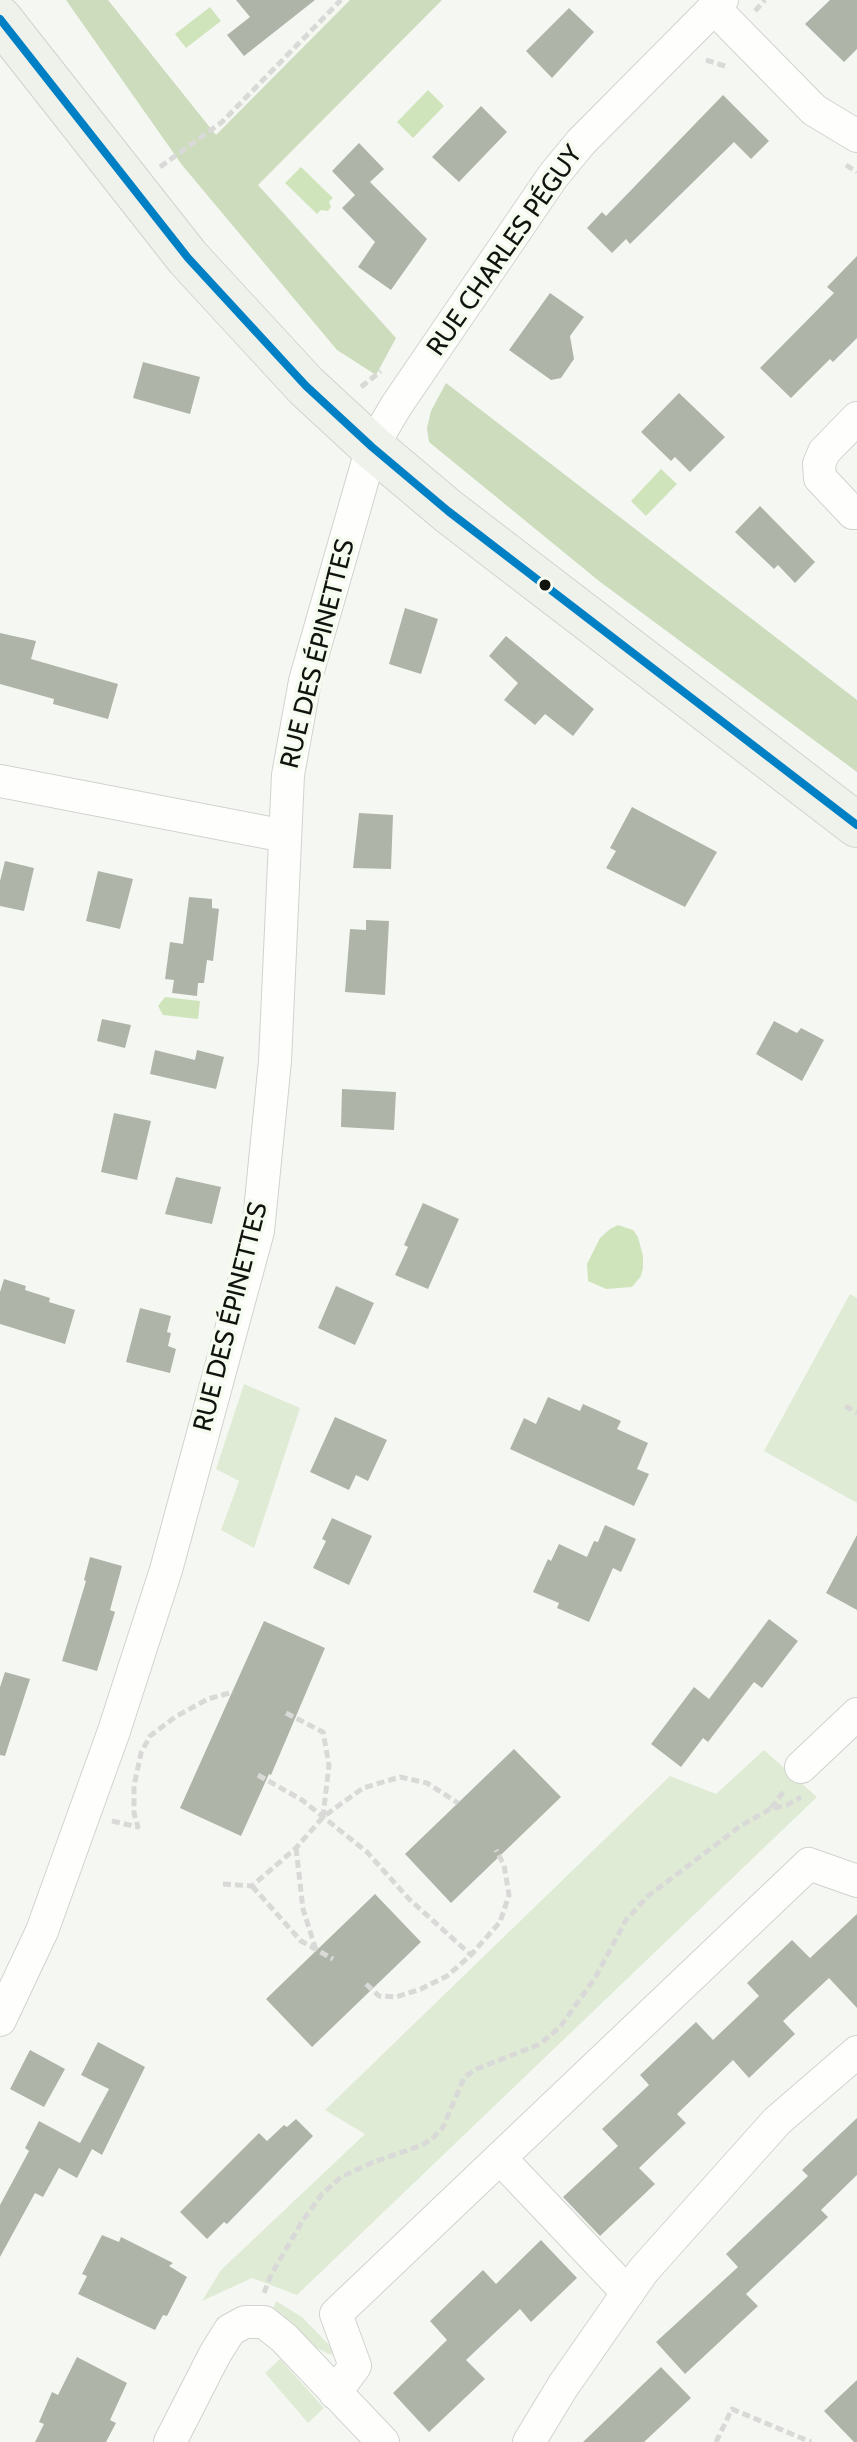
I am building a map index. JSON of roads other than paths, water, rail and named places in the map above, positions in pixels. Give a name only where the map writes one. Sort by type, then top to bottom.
[{"type":"main road","points":[[0,19],[188,258],[306,386],[372,447],[467,525],[857,825]]},
{"type":"street","points":[[724,13],[814,110],[857,136]]},
{"type":"street","name":"RUE CHARLES PÉGUY","points":[[372,447],[396,406],[553,176],[581,142],[724,13]]},
{"type":"street","points":[[857,418],[824,452],[819,464],[820,478],[853,513],[857,513]]},
{"type":"street","name":"RUE DES ÉPINETTES","points":[[0,2020],[42,1931],[114,1731],[166,1570],[258,1231],[275,1061],[288,775],[305,681],[372,447]]},
{"type":"street","points":[[0,781],[285,836]]},
{"type":"street","points":[[806,1779],[857,1714]]},
{"type":"street","points":[[335,2393],[355,2366],[336,2314],[809,1864],[857,1881]]},
{"type":"street","points":[[529,2442],[563,2386],[643,2271],[777,2121],[857,2052]]},
{"type":"street","points":[[500,2158],[628,2293]]},
{"type":"street","points":[[170,2442],[215,2354],[230,2330],[245,2322],[274,2330],[383,2442]]}]
